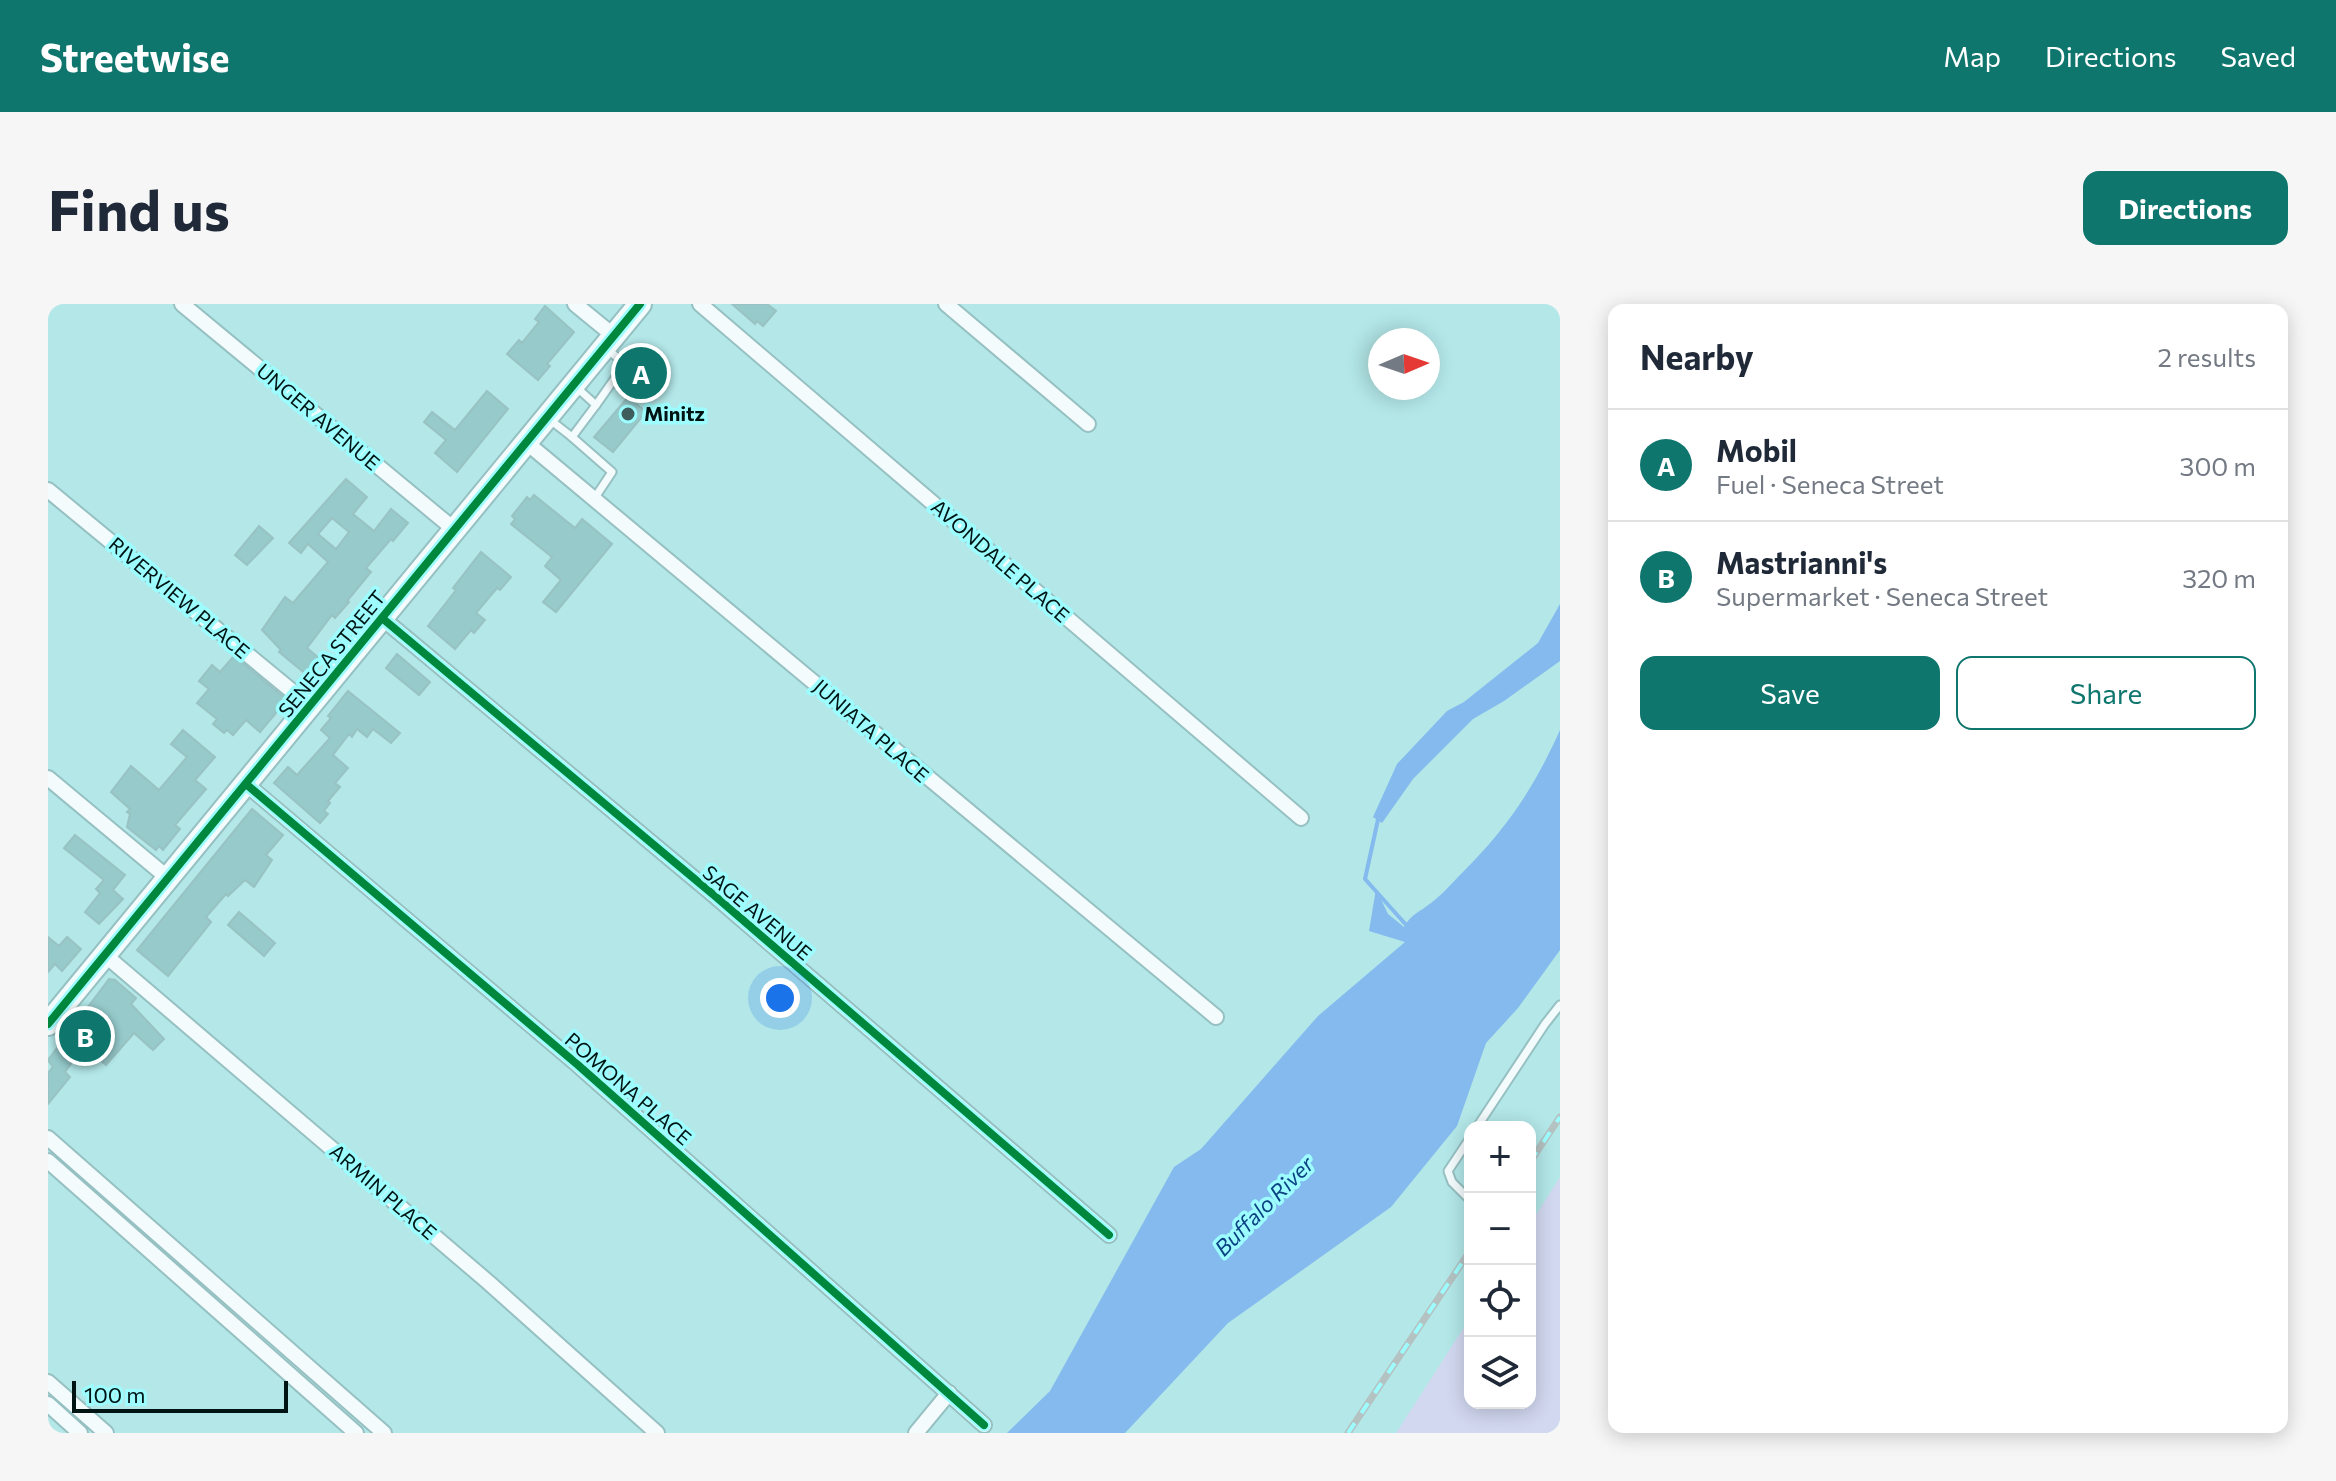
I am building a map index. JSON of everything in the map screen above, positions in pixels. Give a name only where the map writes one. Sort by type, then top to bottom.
[{"type":"main road","name":"SENECA STREET","points":[[48,1024],[640,304]]},
{"type":"street","name":"UNGER AVENUE","points":[[182,304],[455,530]]},
{"type":"street","points":[[575,304],[609,342]]},
{"type":"street","name":"AVONDALE PLACE","points":[[700,304],[1301,818]]},
{"type":"street","points":[[946,304],[1088,424]]},
{"type":"street","name":"JUNIATA PLACE","points":[[527,443],[1216,1017]]},
{"type":"street","name":"RIVERVIEW PLACE","points":[[48,490],[310,706]]},
{"type":"street","name":"SAGE AVENUE","points":[[382,618],[715,896],[1109,1235]]},
{"type":"street","points":[[48,778],[168,878]]},
{"type":"street","name":"POMONA PLACE","points":[[246,784],[578,1065],[984,1425]]},
{"type":"street","name":"ARMIN PLACE","points":[[105,955],[488,1282],[657,1433]]},
{"type":"street","points":[[48,1138],[384,1433]]},
{"type":"street","points":[[48,1161],[356,1433]]},
{"type":"street","points":[[174,1273],[187,1259]]},
{"type":"street","points":[[48,1382],[106,1433]]},
{"type":"street","points":[[320,1400],[331,1387]]},
{"type":"street","points":[[916,1433],[949,1393]]},
{"type":"street","points":[[70,1401],[53,1409],[80,1433]]},
{"type":"lane","points":[[572,437],[625,364],[609,342]]},
{"type":"lane","points":[[574,385],[596,405]]},
{"type":"lane","points":[[547,418],[612,472],[594,499]]},
{"type":"lane","points":[[1481,1121],[1560,1005]]},
{"type":"lane","points":[[1464,1147],[1448,1171],[1452,1182],[1464,1194]]},
{"type":"shaded area","points":[[1560,1177],[1560,1433],[1396,1433],[1464,1327],[1464,1409],[1536,1409],[1536,1215]]},
{"type":"water","points":[[1560,604],[1560,661],[1473,719],[1413,779],[1382,823],[1373,817],[1397,764],[1447,711],[1464,702],[1538,643]]},
{"type":"water","points":[[1560,730],[1560,950],[1518,1008],[1486,1043],[1457,1126],[1391,1207],[1228,1323],[1125,1433],[1007,1433],[1050,1391],[1174,1167],[1201,1149],[1318,1016],[1405,942],[1369,931],[1376,889],[1388,914],[1404,927],[1447,889],[1506,823],[1529,789]]},
{"type":"building","points":[[732,304],[767,304],[776,311],[763,326],[757,321],[755,324]]},
{"type":"building","points":[[545,306],[574,332],[538,380],[507,354],[519,340],[522,343],[539,322],[535,319]]},
{"type":"building","points":[[648,350],[661,360],[630,398],[618,388]]},
{"type":"building","points":[[487,391],[508,409],[457,472],[435,453],[446,440],[424,422],[432,412],[455,430]]},
{"type":"building","points":[[628,397],[646,412],[613,452],[594,437]]},
{"type":"building","points":[[346,479],[367,497],[353,514],[374,531],[391,509],[408,523],[366,568],[371,572],[349,602],[335,618],[332,615],[307,648],[320,659],[307,675],[279,652],[281,650],[262,630],[285,597],[293,603],[328,562],[308,544],[301,553],[289,543]],"holes":[[[332,518],[349,532],[336,549],[318,534]]]},
{"type":"building","points":[[534,495],[575,528],[582,519],[612,544],[556,612],[543,602],[561,580],[545,566],[552,557],[511,524],[515,519],[512,516],[527,497],[530,500]]},
{"type":"building","points":[[259,526],[273,538],[247,565],[235,555]]},
{"type":"building","points":[[481,552],[511,577],[476,613],[485,620],[474,633],[471,630],[455,649],[428,626]]},
{"type":"building","points":[[397,654],[430,682],[419,695],[386,668]]},
{"type":"building","points":[[234,656],[287,700],[260,732],[246,720],[233,735],[227,730],[224,733],[213,724],[217,719],[197,703],[209,689],[199,681],[212,665],[220,672]]},
{"type":"building","points":[[348,691],[400,733],[391,743],[373,729],[367,737],[357,729],[352,737],[349,734],[333,755],[348,768],[335,783],[340,787],[328,801],[330,803],[324,811],[328,814],[320,823],[274,783],[288,767],[297,775],[330,738],[321,730]]},
{"type":"building","points":[[183,730],[215,757],[195,780],[206,789],[175,825],[180,829],[163,850],[159,846],[156,850],[127,827],[130,814],[127,812],[130,809],[111,792],[131,766],[159,790],[187,757],[171,744]]},
{"type":"building","points":[[252,809],[283,835],[266,855],[272,860],[254,887],[245,880],[228,896],[226,894],[206,917],[211,922],[168,976],[137,950]]},
{"type":"building","points":[[75,835],[125,875],[113,890],[123,899],[99,924],[85,912],[100,893],[96,889],[104,880],[64,848]]},
{"type":"building","points":[[239,912],[275,943],[264,956],[228,925]]},
{"type":"building","points":[[48,937],[59,946],[67,937],[81,949],[62,971],[55,964],[48,972]]},
{"type":"building","points":[[109,979],[115,980],[136,998],[131,1004],[164,1039],[153,1050],[134,1033],[106,1065],[84,1046],[65,1072],[70,1077],[48,1104],[48,1073],[53,1067],[48,1060]]},
{"type":"waterway","name":"Buffalo River","points":[[1379,815],[1365,879],[1408,927]]},
{"type":"railway","points":[[1536,1153],[1560,1117]]},
{"type":"railway","points":[[1348,1433],[1464,1260]]},
{"type":"cycle path","points":[[48,1024],[640,304]]},
{"type":"cycle path","points":[[382,618],[715,896],[1109,1235]]},
{"type":"cycle path","points":[[246,784],[578,1065],[984,1425]]},
{"type":"place","name":"Mobil","points":[[641,373]]},
{"type":"place","name":"Minitz","points":[[628,414]]},
{"type":"place","name":"Mastrianni's","points":[[85,1036]]}]
